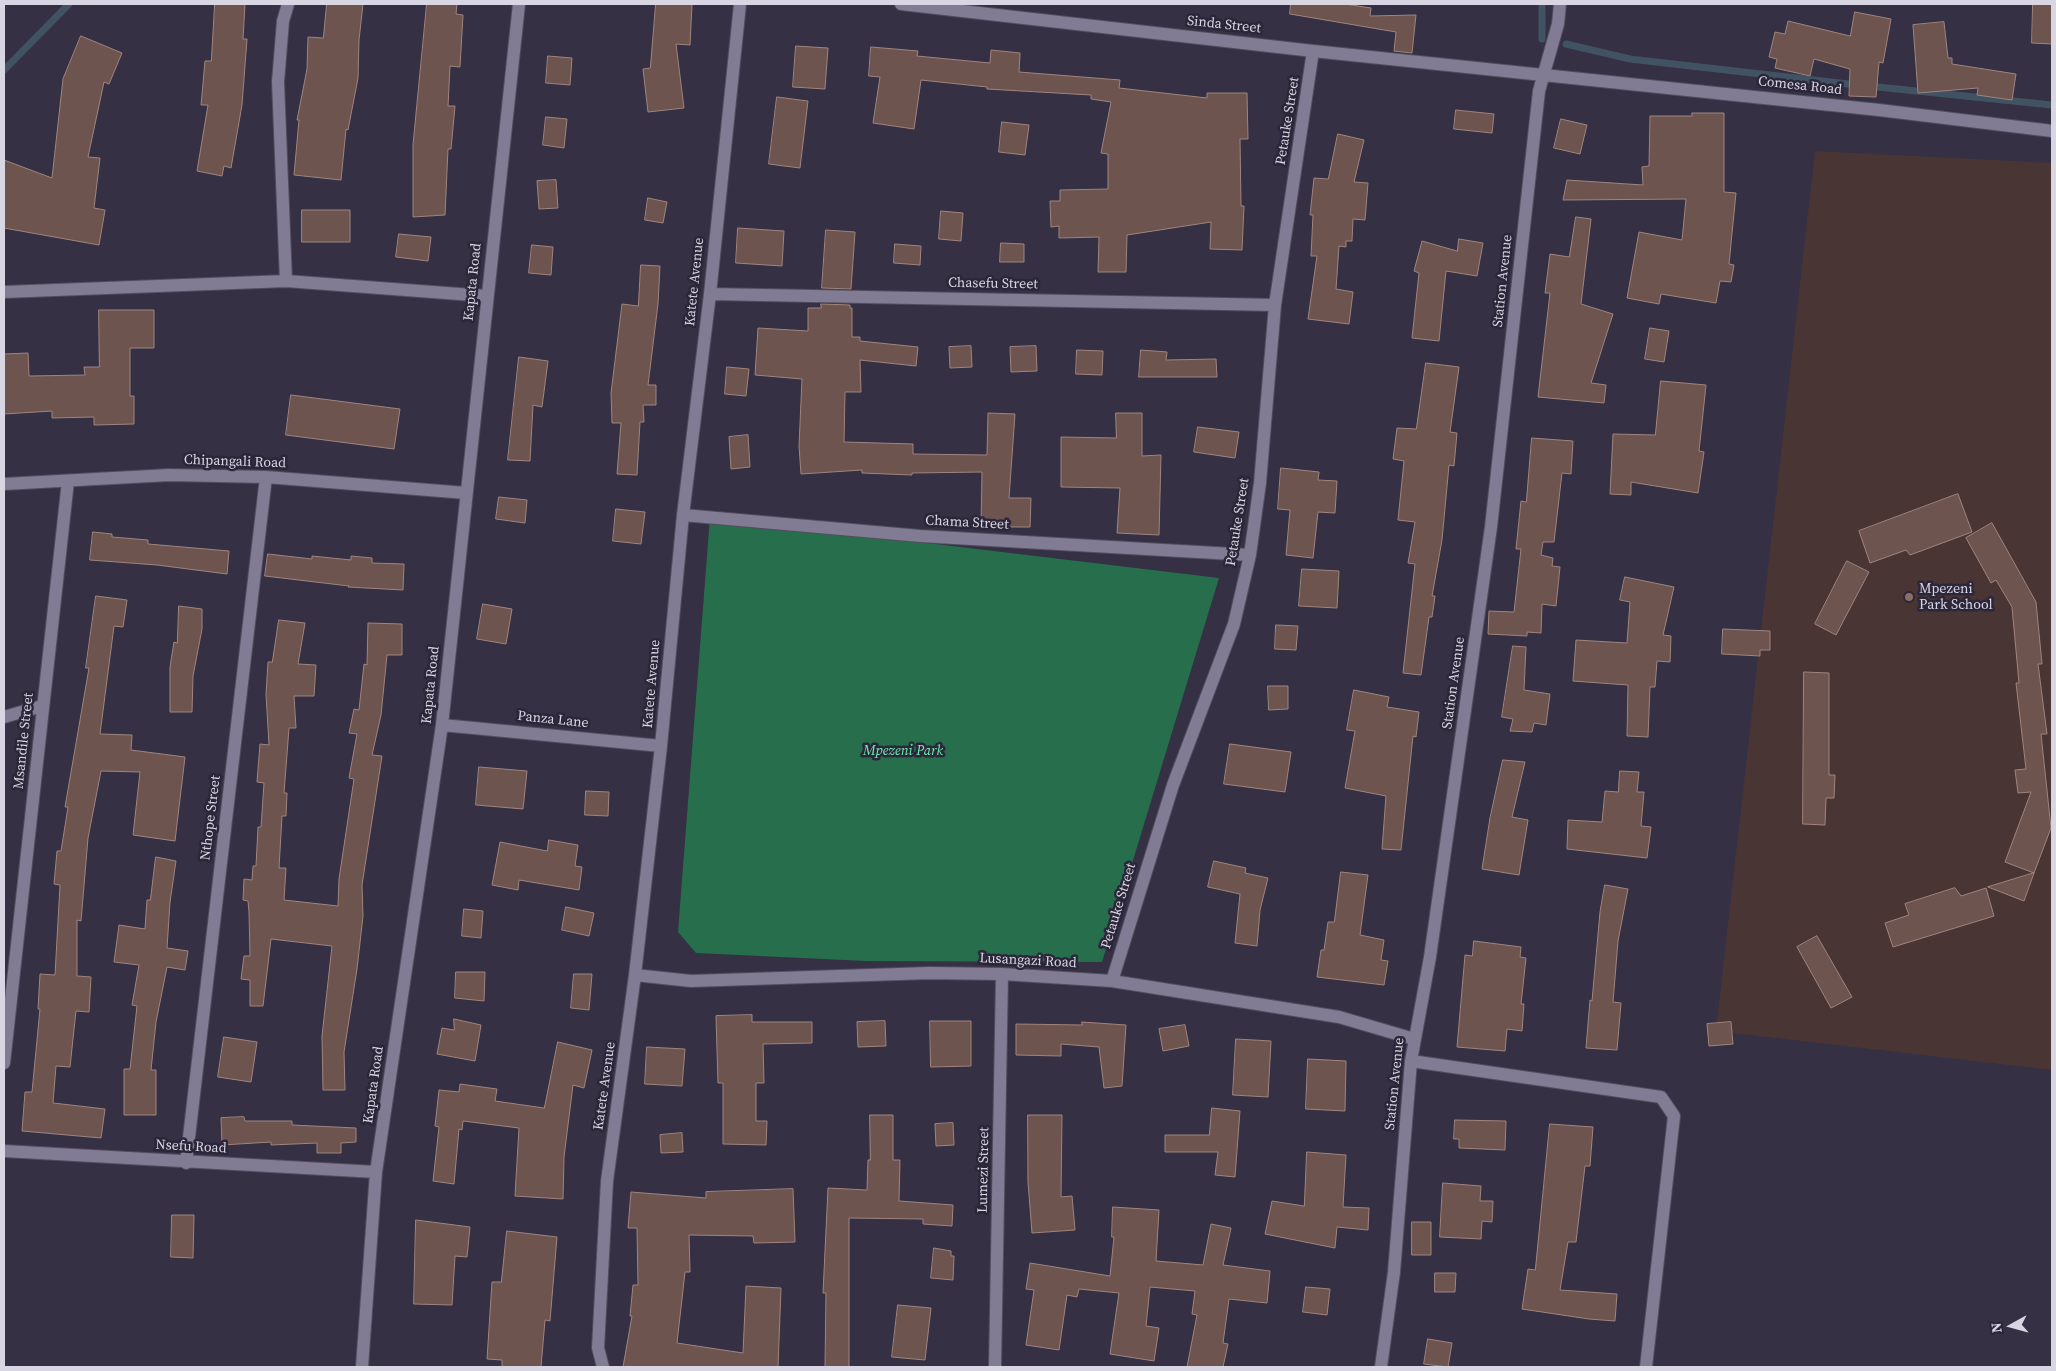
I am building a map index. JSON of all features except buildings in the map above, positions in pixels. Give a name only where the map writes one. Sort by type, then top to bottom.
[{"type":"street","points":[[286,281],[278,82],[283,21],[288,4]]},
{"type":"street","name":"Kapata Road","points":[[362,1367],[376,1172],[442,725],[486,296],[519,4]]},
{"type":"street","name":"Katete Avenue","points":[[603,1367],[598,1348],[607,1182],[635,975],[661,746],[683,515],[710,294],[740,4]]},
{"type":"street","name":"Sinda Street","points":[[901,4],[1314,51],[1544,74]]},
{"type":"street","name":"Station Avenue","points":[[1380,1367],[1394,1272],[1410,1061],[1430,957],[1491,527],[1539,91],[1558,24],[1560,4]]},
{"type":"street","name":"Petauke Street","points":[[1112,980],[1173,786],[1234,624],[1250,555],[1260,483],[1275,305],[1314,51]]},
{"type":"street","name":"Comesa Road","points":[[1544,74],[1879,110],[2052,131]]},
{"type":"street","points":[[4,292],[286,281],[486,296]]},
{"type":"street","name":"Chasefu Street","points":[[710,294],[1275,305]]},
{"type":"street","name":"Chipangali Road","points":[[4,484],[169,475],[266,477],[466,493]]},
{"type":"street","name":"Nthope Street","points":[[186,1162],[266,477]]},
{"type":"street","name":"Msandile Street","points":[[4,1063],[68,481]]},
{"type":"street","name":"Chama Street","points":[[683,515],[920,536],[1250,555]]},
{"type":"street","points":[[4,717],[42,706]]},
{"type":"street","name":"Panza Lane","points":[[442,725],[661,746]]},
{"type":"street","name":"Lusangazi Road","points":[[635,975],[691,980],[929,973],[1002,974],[1112,980],[1339,1017],[1414,1039]]},
{"type":"street","name":"Lumezi Street","points":[[995,1367],[1002,974]]},
{"type":"street","points":[[1410,1061],[1661,1097],[1668,1106],[1674,1116],[1646,1367]]},
{"type":"street","name":"Nsefu Road","points":[[4,1151],[376,1172]]},
{"type":"shaded area","name":"Mpezeni Park School","points":[[1815,151],[2052,163],[2052,1070],[1716,1031]]},
{"type":"green space","name":"Mpezeni Park","points":[[710,517],[1219,578],[1102,962],[866,961],[696,953],[678,932]]},
{"type":"waterway","points":[[4,70],[69,4]]},
{"type":"waterway","points":[[1542,4],[1542,39]]},
{"type":"waterway","points":[[1566,44],[1630,59],[1857,85]]},
{"type":"waterway","points":[[1868,86],[2052,105]]},
{"type":"place","name":"Mpezeni Park School","points":[[1909,597]]}]
